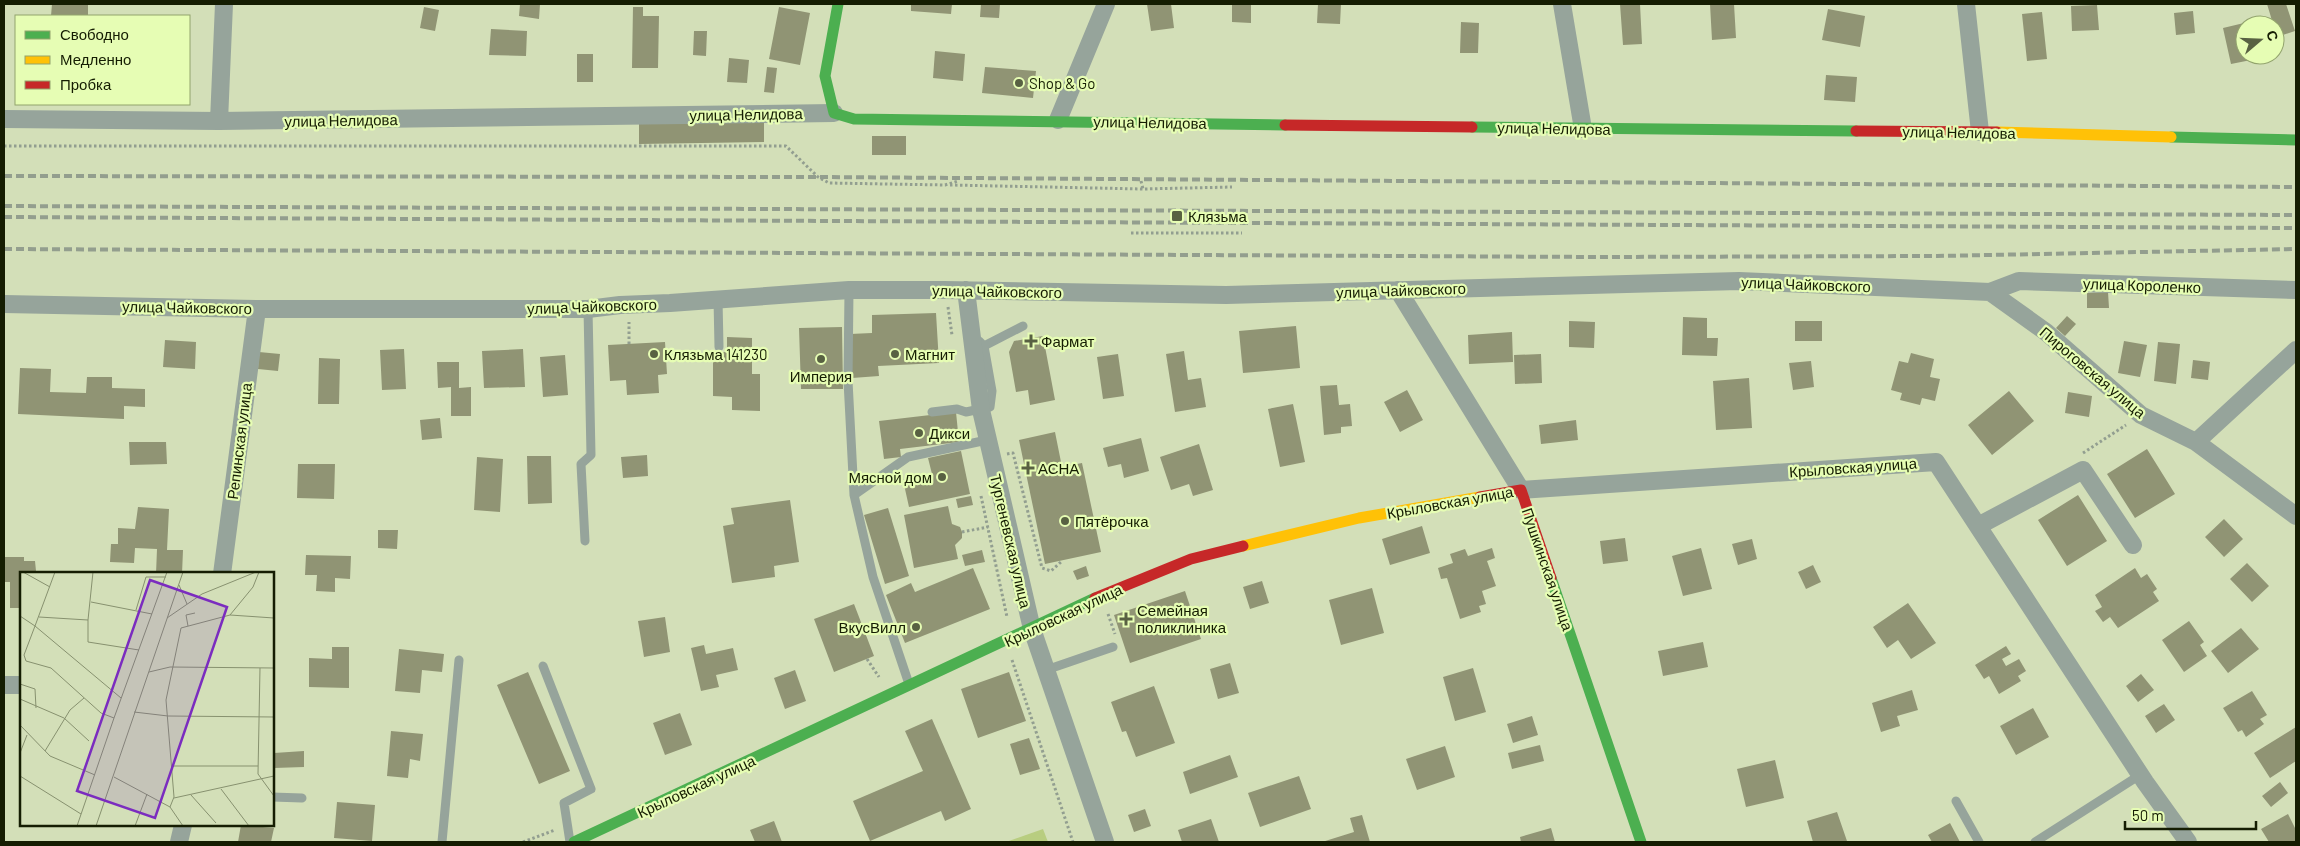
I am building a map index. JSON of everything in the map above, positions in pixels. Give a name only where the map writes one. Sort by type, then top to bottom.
[{"type":"main road","points":[[834,113],[825,76],[838,4]]},
{"type":"main road","name":"улица Нелидова","points":[[834,113],[854,119],[1058,120],[1583,129],[1980,132],[2296,140]]},
{"type":"main road","name":"Крыловская улица","points":[[572,842],[1102,595],[1191,559],[1359,518],[1521,490]]},
{"type":"main road","name":"Пушкинская улица","points":[[1521,490],[1641,842]]},
{"type":"street","points":[[219,121],[224,4]]},
{"type":"street","points":[[1058,120],[1106,4]]},
{"type":"street","points":[[1562,4],[1583,129]]},
{"type":"street","points":[[1966,4],[1980,132]]},
{"type":"street","name":"улица Нелидова","points":[[4,119],[219,121],[834,113]]},
{"type":"street","name":"улица Чайковского","points":[[4,304],[256,308],[588,309],[629,304],[849,290],[966,290],[1226,295],[1739,281],[1990,292]]},
{"type":"street","name":"улица Короленко","points":[[1990,292],[2019,281],[2296,290]]},
{"type":"street","name":"Тургеневская улица","points":[[966,290],[978,343],[981,410],[1032,629],[1105,842]]},
{"type":"street","name":"Пушкинская улица","points":[[1398,290],[1521,490]]},
{"type":"street","name":"Пироговская улица","points":[[1990,292],[2046,332],[2141,415],[2196,442],[2296,516]]},
{"type":"street","name":"Репинская улица","points":[[222,572],[256,308]]},
{"type":"street","points":[[2196,442],[2296,350]]},
{"type":"street","name":"Крыловская улица","points":[[1521,490],[1936,462],[2140,775],[2188,842]]},
{"type":"street","points":[[1978,526],[2083,470],[2133,545]]},
{"type":"street","points":[[4,685],[20,685]]},
{"type":"street","points":[[179,842],[183,826]]},
{"type":"lane","points":[[849,290],[848,381],[854,495],[874,577],[910,686]]},
{"type":"lane","points":[[718,299],[719,347]]},
{"type":"lane","points":[[585,541],[581,464],[591,455],[588,309]]},
{"type":"lane","points":[[978,343],[1023,326]]},
{"type":"lane","points":[[932,412],[957,409],[966,412],[981,410]]},
{"type":"lane","points":[[854,495],[908,457],[987,440]]},
{"type":"lane","points":[[1046,670],[1113,647]]},
{"type":"lane","points":[[442,842],[459,660]]},
{"type":"lane","points":[[543,666],[591,789],[564,803],[572,842]]},
{"type":"lane","points":[[2035,842],[2140,775]]},
{"type":"lane","points":[[274,797],[302,798]]},
{"type":"lane","points":[[1956,801],[1978,842]]},
{"type":"path","points":[[4,146],[786,146],[818,177],[829,183],[1143,189],[1232,187]]},
{"type":"path","points":[[945,185],[958,181]]},
{"type":"path","points":[[1141,181],[1143,189]]},
{"type":"path","points":[[1131,233],[1242,232]]},
{"type":"path","points":[[946,300],[953,337]]},
{"type":"path","points":[[629,304],[629,344]]},
{"type":"path","points":[[1013,453],[1042,568],[1051,571],[1062,561]]},
{"type":"path","points":[[980,490],[1008,620]]},
{"type":"path","points":[[962,532],[988,527]]},
{"type":"path","points":[[1012,658],[1073,842]]},
{"type":"path","points":[[868,659],[881,680],[903,669]]},
{"type":"path","points":[[523,842],[568,824]]},
{"type":"green space","points":[[1043,829],[1048,842],[1006,842]]},
{"type":"building","points":[[52,4],[88,4],[88,15],[51,15]]},
{"type":"building","points":[[520,4],[540,4],[539,19],[519,16]]},
{"type":"building","points":[[911,4],[952,4],[951,14],[911,11]]},
{"type":"building","points":[[981,4],[1000,4],[999,18],[980,17]]},
{"type":"building","points":[[1147,4],[1171,4],[1174,28],[1151,31]]},
{"type":"building","points":[[1232,4],[1251,4],[1251,23],[1232,22]]},
{"type":"building","points":[[1318,4],[1341,4],[1340,24],[1317,23]]},
{"type":"building","points":[[1620,4],[1640,4],[1642,44],[1623,45]]},
{"type":"building","points":[[1710,4],[1734,4],[1736,38],[1712,40]]},
{"type":"building","points":[[2267,4],[2286,4],[2295,31],[2285,34],[2285,15],[2270,15]]},
{"type":"building","points":[[2097,5],[2099,30],[2072,31],[2071,6]]},
{"type":"building","points":[[424,7],[439,10],[435,31],[420,28]]},
{"type":"building","points":[[633,7],[643,7],[643,16],[659,16],[658,68],[632,68]]},
{"type":"building","points":[[779,7],[810,13],[800,65],[769,59]]},
{"type":"building","points":[[1828,9],[1865,16],[1860,47],[1822,40]]},
{"type":"building","points":[[2193,11],[2195,33],[2176,35],[2174,13]]},
{"type":"building","points":[[2042,12],[2047,59],[2027,61],[2022,14]]},
{"type":"building","points":[[1461,22],[1479,23],[1478,53],[1460,53]]},
{"type":"building","points":[[2235,25],[2235,63],[2231,64],[2223,28]]},
{"type":"building","points":[[491,29],[527,31],[526,56],[489,55]]},
{"type":"building","points":[[694,31],[707,31],[706,56],[693,55]]},
{"type":"building","points":[[935,51],[965,54],[963,81],[933,78]]},
{"type":"building","points":[[577,54],[593,54],[593,82],[577,82]]},
{"type":"building","points":[[729,58],[749,60],[747,83],[727,82]]},
{"type":"building","points":[[767,67],[777,68],[774,93],[764,92]]},
{"type":"building","name":"Shop & Go","points":[[985,67],[1036,71],[1033,98],[982,93]]},
{"type":"building","points":[[1826,75],[1857,77],[1855,102],[1824,100]]},
{"type":"building","points":[[764,121],[764,142],[639,144],[639,123]]},
{"type":"building","points":[[872,136],[906,136],[906,155],[872,155]]},
{"type":"building","points":[[2108,292],[2109,308],[2087,308],[2087,293]]},
{"type":"building","name":"Магнит","points":[[936,313],[939,363],[878,366],[879,376],[852,378],[850,334],[872,333],[872,315]]},
{"type":"building","points":[[2067,316],[2076,324],[2065,336],[2056,328]]},
{"type":"building","points":[[1683,317],[1707,318],[1707,338],[1718,338],[1717,356],[1682,355]]},
{"type":"building","points":[[1569,321],[1595,322],[1594,348],[1569,347]]},
{"type":"building","points":[[1795,321],[1822,321],[1822,341],[1795,341]]},
{"type":"building","points":[[1296,326],[1300,368],[1243,373],[1239,331]]},
{"type":"building","name":"Империя","points":[[842,327],[843,389],[801,389],[799,328]]},
{"type":"building","points":[[1512,332],[1513,362],[1469,364],[1468,335]]},
{"type":"building","points":[[1043,336],[1055,400],[1030,405],[1028,390],[1016,392],[1009,352],[1014,341]]},
{"type":"building","points":[[727,337],[752,338],[752,374],[760,374],[760,411],[732,410],[732,397],[713,396],[713,352],[727,352]]},
{"type":"building","points":[[165,340],[196,342],[195,369],[163,367]]},
{"type":"building","points":[[2124,341],[2147,345],[2140,377],[2118,373]]},
{"type":"building","points":[[665,342],[667,374],[658,375],[659,393],[627,395],[626,380],[610,381],[608,345]]},
{"type":"building","points":[[2158,342],[2180,344],[2176,384],[2154,381]]},
{"type":"building","points":[[404,349],[406,389],[382,390],[380,350]]},
{"type":"building","points":[[523,349],[525,387],[484,388],[482,351]]},
{"type":"building","points":[[1184,351],[1188,380],[1201,378],[1206,407],[1175,412],[1166,354]]},
{"type":"building","points":[[259,352],[280,354],[278,371],[258,369]]},
{"type":"building","points":[[1911,353],[1934,359],[1930,377],[1940,379],[1935,401],[1922,398],[1920,405],[1900,400],[1902,393],[1891,390],[1899,361],[1908,363]]},
{"type":"building","points":[[1118,354],[1124,396],[1103,399],[1097,357]]},
{"type":"building","points":[[1541,354],[1542,383],[1515,384],[1514,355]]},
{"type":"building","points":[[565,355],[568,395],[543,397],[540,357]]},
{"type":"building","points":[[319,358],[340,359],[339,404],[318,404]]},
{"type":"building","points":[[2193,360],[2210,362],[2208,380],[2191,378]]},
{"type":"building","points":[[1811,361],[1814,387],[1793,390],[1789,363]]},
{"type":"building","points":[[437,362],[459,362],[459,388],[471,387],[471,416],[451,416],[451,387],[438,388]]},
{"type":"building","points":[[20,368],[51,369],[50,392],[86,393],[87,377],[112,377],[112,388],[145,389],[145,407],[124,406],[124,419],[18,414]]},
{"type":"building","points":[[1749,378],[1752,428],[1716,430],[1713,381]]},
{"type":"building","points":[[1337,385],[1339,405],[1350,404],[1352,426],[1341,427],[1341,433],[1324,435],[1320,386]]},
{"type":"building","points":[[1407,390],[1423,420],[1400,432],[1384,402]]},
{"type":"building","points":[[2009,391],[2034,421],[1992,455],[1968,425]]},
{"type":"building","points":[[2068,392],[2092,396],[2089,417],[2065,413]]},
{"type":"building","points":[[1293,404],[1305,462],[1280,467],[1268,409]]},
{"type":"building","name":"Дикси","points":[[956,412],[959,442],[900,449],[901,457],[884,459],[879,421]]},
{"type":"building","points":[[440,418],[442,438],[422,440],[420,420]]},
{"type":"building","points":[[1576,420],[1578,440],[1541,444],[1539,425]]},
{"type":"building","name":"Пятёрочка","points":[[1055,432],[1062,467],[1082,463],[1101,552],[1045,564],[1019,440]]},
{"type":"building","points":[[1141,438],[1149,471],[1124,478],[1121,464],[1108,467],[1103,448]]},
{"type":"building","points":[[129,442],[166,442],[167,464],[130,465]]},
{"type":"building","points":[[1199,444],[1213,490],[1193,496],[1189,484],[1171,490],[1160,457]]},
{"type":"building","points":[[2147,449],[2175,494],[2135,518],[2107,474]]},
{"type":"building","name":"Мясной дом","points":[[961,451],[970,494],[909,507],[903,480],[932,474],[928,458]]},
{"type":"building","points":[[647,455],[648,476],[623,478],[621,457]]},
{"type":"building","points":[[527,456],[551,456],[552,503],[528,504]]},
{"type":"building","points":[[477,457],[503,459],[500,512],[474,510]]},
{"type":"building","points":[[298,464],[335,464],[334,499],[297,498]]},
{"type":"building","points":[[2078,495],[2107,541],[2067,566],[2038,520]]},
{"type":"building","points":[[971,496],[973,505],[958,508],[956,499]]},
{"type":"building","points":[[790,500],[799,562],[774,566],[775,577],[732,583],[723,526],[734,524],[731,508]]},
{"type":"building","points":[[948,506],[952,524],[960,527],[962,532],[962,538],[955,545],[958,559],[914,568],[904,515]]},
{"type":"building","points":[[138,507],[169,509],[167,550],[183,550],[182,572],[156,572],[157,549],[135,548],[134,563],[110,562],[111,544],[118,544],[118,528],[135,529]]},
{"type":"building","points":[[888,508],[909,576],[885,584],[864,515]]},
{"type":"building","points":[[2224,519],[2243,539],[2224,557],[2205,537]]},
{"type":"building","points":[[1422,526],[1430,553],[1390,565],[1382,539]]},
{"type":"building","points":[[378,530],[398,530],[397,549],[378,548]]},
{"type":"building","points":[[1625,538],[1628,561],[1603,564],[1600,541]]},
{"type":"building","points":[[1752,539],[1757,559],[1738,565],[1732,544]]},
{"type":"building","points":[[1492,548],[1495,558],[1487,561],[1496,586],[1482,591],[1486,604],[1479,606],[1481,612],[1460,619],[1447,578],[1441,579],[1438,568],[1453,563],[1450,554],[1465,549],[1468,556]]},
{"type":"building","points":[[1701,548],[1712,589],[1683,596],[1672,556]]},
{"type":"building","points":[[982,550],[985,562],[965,566],[962,555]]},
{"type":"building","points":[[306,555],[351,556],[350,579],[335,578],[335,592],[316,591],[317,575],[305,575]]},
{"type":"building","points":[[4,557],[24,557],[24,561],[35,561],[36,571],[50,571],[20,572],[20,608],[10,608],[10,582],[4,582]]},
{"type":"building","points":[[2247,563],[2269,586],[2252,602],[2230,579]]},
{"type":"building","points":[[1813,565],[1821,582],[1806,589],[1798,572]]},
{"type":"building","points":[[1086,566],[1089,576],[1077,580],[1073,571]]},
{"type":"building","points":[[973,568],[990,609],[905,643],[886,595],[911,583],[915,592]]},
{"type":"building","points":[[2135,568],[2141,578],[2147,574],[2157,589],[2153,592],[2159,601],[2118,628],[2110,617],[2103,622],[2095,611],[2102,607],[2095,595]]},
{"type":"building","points":[[1262,581],[1269,603],[1250,609],[1243,587]]},
{"type":"building","points":[[1372,588],[1384,633],[1341,645],[1329,600]]},
{"type":"building","points":[[1185,591],[1201,639],[1130,663],[1114,615]]},
{"type":"building","points":[[1908,603],[1936,643],[1911,659],[1898,640],[1887,648],[1873,627]]},
{"type":"building","points":[[854,604],[874,656],[834,672],[814,619]]},
{"type":"building","points":[[665,617],[670,652],[644,657],[638,621]]},
{"type":"building","points":[[2189,621],[2204,642],[2200,645],[2207,656],[2184,672],[2162,640]]},
{"type":"building","points":[[2241,628],[2259,649],[2228,673],[2211,651]]},
{"type":"building","points":[[1703,642],[1708,667],[1663,676],[1658,651]]},
{"type":"building","points":[[704,645],[706,654],[733,648],[738,670],[716,675],[719,687],[701,691],[691,648]]},
{"type":"building","points":[[2006,646],[2011,654],[2002,659],[2006,666],[2019,659],[2026,671],[2018,676],[2021,681],[1999,694],[1989,676],[1984,679],[1975,665]]},
{"type":"building","points":[[332,647],[349,647],[349,688],[309,687],[309,658],[332,659]]},
{"type":"building","points":[[399,649],[444,654],[442,672],[422,670],[420,693],[395,691]]},
{"type":"building","points":[[1230,663],[1239,693],[1218,699],[1210,669]]},
{"type":"building","points":[[1473,668],[1486,712],[1455,721],[1443,677]]},
{"type":"building","points":[[795,670],[806,701],[785,709],[774,678]]},
{"type":"building","points":[[528,672],[570,771],[539,784],[497,685]]},
{"type":"building","points":[[1009,672],[1026,721],[978,738],[961,689]]},
{"type":"building","points":[[2141,674],[2154,690],[2138,702],[2126,686]]},
{"type":"building","points":[[1154,686],[1175,743],[1136,757],[1126,731],[1122,732],[1111,702]]},
{"type":"building","points":[[1912,690],[1918,710],[1897,716],[1900,726],[1881,732],[1872,703]]},
{"type":"building","points":[[2252,691],[2267,715],[2260,719],[2264,724],[2246,737],[2242,730],[2238,732],[2223,708]]},
{"type":"building","points":[[2164,704],[2175,720],[2156,733],[2145,716]]},
{"type":"building","points":[[2033,708],[2049,737],[2016,755],[2000,726]]},
{"type":"building","points":[[680,713],[692,745],[665,755],[653,723]]},
{"type":"building","points":[[1532,716],[1538,735],[1513,743],[1507,724]]},
{"type":"building","points":[[932,719],[971,809],[945,821],[941,811],[870,841],[853,801],[923,771],[905,731]]},
{"type":"building","points":[[2296,727],[2296,761],[2270,778],[2254,753]]},
{"type":"building","points":[[391,731],[423,734],[420,761],[410,759],[408,778],[387,776]]},
{"type":"building","points":[[1029,738],[1040,769],[1020,775],[1010,744]]},
{"type":"building","points":[[1540,745],[1544,761],[1512,769],[1508,753]]},
{"type":"building","points":[[1445,746],[1455,777],[1417,790],[1406,759]]},
{"type":"building","points":[[304,751],[304,767],[274,768],[274,753]]},
{"type":"building","points":[[1230,755],[1238,777],[1190,794],[1183,772]]},
{"type":"building","points":[[1775,760],[1784,798],[1746,807],[1737,769]]},
{"type":"building","points":[[1299,776],[1311,809],[1260,827],[1248,793]]},
{"type":"building","points":[[2280,782],[2288,793],[2271,807],[2262,796]]},
{"type":"building","points":[[337,802],[375,805],[372,841],[334,838]]},
{"type":"building","points":[[1145,809],[1151,826],[1134,832],[1128,815]]},
{"type":"building","points":[[1837,812],[1847,841],[1813,842],[1807,821]]},
{"type":"building","points":[[2288,814],[2296,830],[2296,842],[2269,842],[2261,829]]},
{"type":"building","points":[[1362,815],[1370,842],[1322,842],[1354,832],[1350,818]]},
{"type":"building","points":[[1211,819],[1219,842],[1182,842],[1178,830]]},
{"type":"building","points":[[774,821],[782,842],[755,842],[750,830]]},
{"type":"building","points":[[1950,823],[1960,842],[1932,842],[1928,835]]},
{"type":"building","points":[[241,826],[274,828],[271,842],[238,842]]},
{"type":"building","points":[[1551,828],[1555,842],[1521,842],[1520,837]]},
{"type":"railway","points":[[4,176],[818,177],[2296,187]]},
{"type":"railway","points":[[4,206],[2296,215]]},
{"type":"railway","points":[[4,217],[2296,228]]},
{"type":"railway","points":[[4,249],[1597,257],[1937,256],[2296,249]]},
{"type":"traffic: fast","points":[[838,4],[825,76],[834,113],[854,119],[1285,125]]},
{"type":"traffic: fast","points":[[1472,127],[1856,131]]},
{"type":"traffic: fast","points":[[2171,137],[2296,140]]},
{"type":"traffic: fast","points":[[1551,578],[1641,842]]},
{"type":"traffic: fast","points":[[574,842],[1095,598]]},
{"type":"traffic: slow","points":[[1997,132],[2171,137]]},
{"type":"traffic: slow","points":[[1243,546],[1359,518],[1480,497]]},
{"type":"traffic: jam","points":[[1285,125],[1472,127]]},
{"type":"traffic: jam","points":[[1856,131],[1997,132]]},
{"type":"traffic: jam","points":[[1480,497],[1521,490],[1551,578]]},
{"type":"traffic: jam","points":[[1095,598],[1191,559],[1243,546]]},
{"type":"place","name":"Shop & Go","points":[[1019,83]]},
{"type":"place","name":"Клязьма","points":[[1177,216]]},
{"type":"place","name":"Фармат","points":[[1031,341]]},
{"type":"place","name":"Клязьма 141230","points":[[654,354]]},
{"type":"place","name":"Магнит","points":[[895,354]]},
{"type":"place","name":"Империя","points":[[821,359]]},
{"type":"place","name":"Дикси","points":[[919,433]]},
{"type":"place","name":"АСНА","points":[[1028,468]]},
{"type":"place","name":"Мясной дом","points":[[942,477]]},
{"type":"place","name":"Пятёрочка","points":[[1065,521]]},
{"type":"place","name":"Семейная поликлиника","points":[[1126,619]]},
{"type":"place","name":"ВкусВилл","points":[[916,627]]}]
